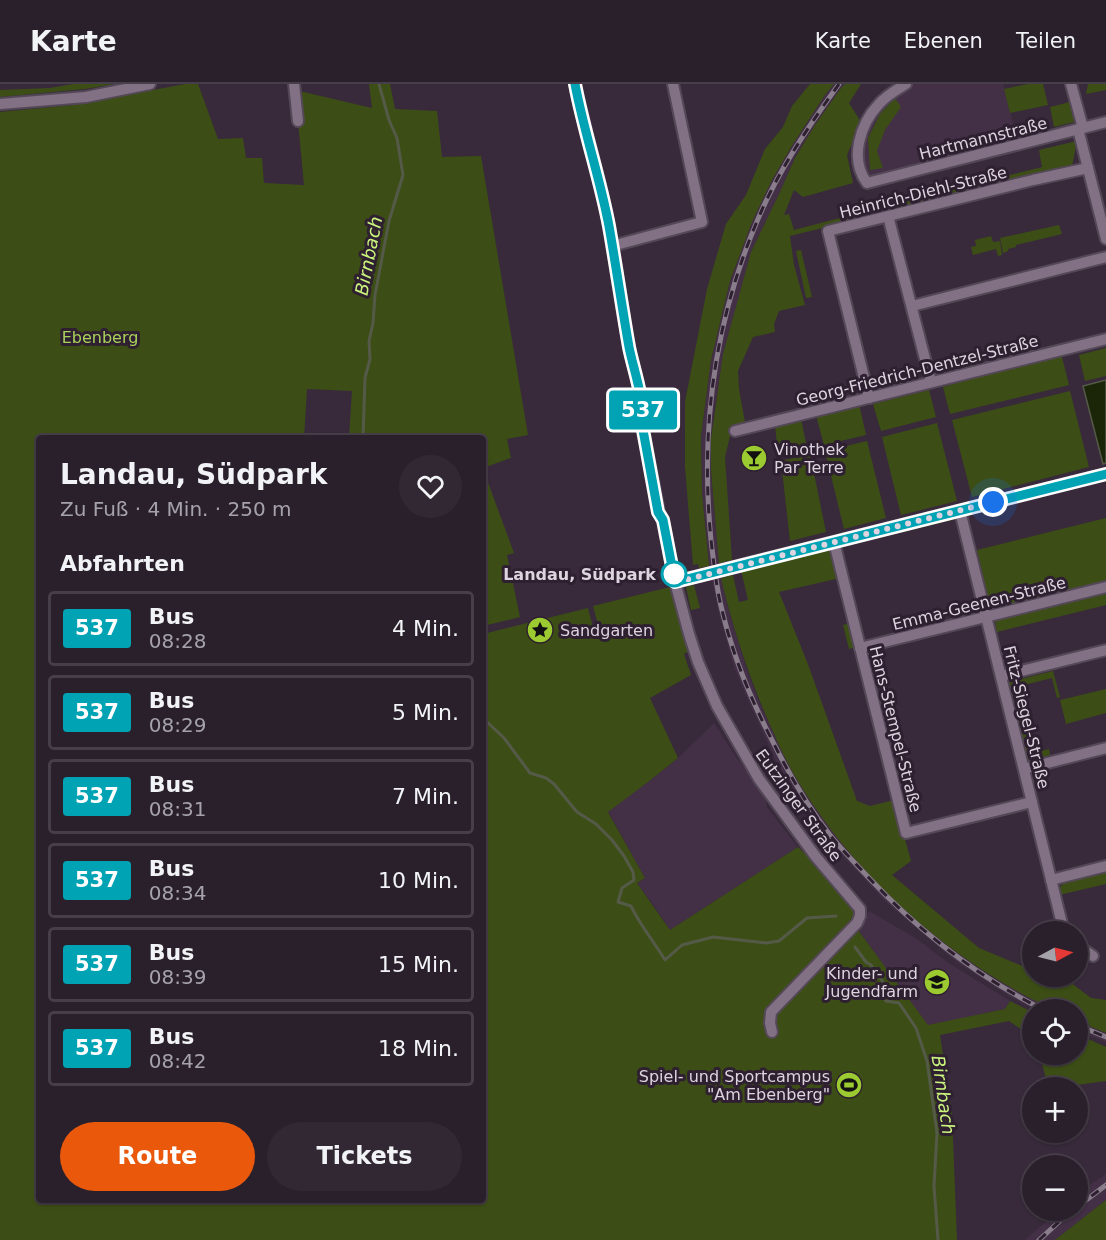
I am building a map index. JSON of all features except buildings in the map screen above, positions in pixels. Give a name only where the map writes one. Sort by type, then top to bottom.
[{"type":"street","points":[[0,104],[86,97],[150,84]]},
{"type":"street","points":[[294,84],[298,121]]},
{"type":"street","points":[[575,84],[612,246],[702,222],[673,84]]},
{"type":"street","name":"Hartmannstraße","points":[[906,84],[879,104],[864,127],[858,152],[860,170],[867,183],[1106,122]]},
{"type":"street","points":[[1071,84],[1088,168],[1106,239]]},
{"type":"street","name":"Heinrich-Diehl-Straße","points":[[869,398],[828,231],[1088,168]]},
{"type":"street","points":[[888,216],[931,382]]},
{"type":"street","name":"Eutzinger Straße","points":[[612,246],[632,364],[643,411],[641,419],[658,512],[663,520],[675,582],[698,662],[717,706],[759,779],[816,857],[860,909],[857,923],[771,1012],[772,1032]]},
{"type":"street","points":[[912,306],[1106,257]]},
{"type":"street","name":"Georg-Friedrich-Dentzel-Straße","points":[[735,431],[1106,339]]},
{"type":"street","points":[[675,582],[1106,474]]},
{"type":"street","name":"Fritz-Siegel-Straße","points":[[960,511],[1061,921]]},
{"type":"street","name":"Hans-Stempel-Straße","points":[[834,542],[906,833],[1032,801]]},
{"type":"street","name":"Emma-Geenen-Straße","points":[[860,648],[1106,587]]},
{"type":"street","points":[[1001,676],[1106,650]]},
{"type":"street","points":[[1024,769],[1106,748]]},
{"type":"street","points":[[1051,880],[1106,866]]},
{"type":"street","points":[[1088,953],[1093,956]]},
{"type":"shaded area","points":[[834,84],[845,84],[815,125],[795,158],[751,252],[715,404],[711,439],[711,470],[719,564],[709,566],[702,493],[701,436],[711,360],[730,281],[752,221],[772,180],[793,144]]},
{"type":"shaded area","points":[[906,84],[1003,84],[1018,144],[867,183],[858,152],[868,118]]},
{"type":"shaded area","points":[[1106,380],[1106,463],[1103,464],[1083,386]]},
{"type":"shaded area","points":[[721,578],[746,667],[759,701],[796,777],[877,882],[905,910],[990,976],[1033,999],[1022,999],[1022,1003],[954,960],[884,900],[836,849],[778,765],[747,698],[733,664],[712,580]]},
{"type":"shaded area","points":[[714,723],[736,757],[766,795],[766,806],[798,847],[670,930],[637,883],[645,878],[608,811],[678,758]]},
{"type":"shaded area","name":"Kinder- und Jugendfarm","points":[[869,911],[917,939],[947,962],[1010,1001],[1005,1009],[928,1026],[858,930]]},
{"type":"shaded area","points":[[1088,1026],[1106,1033],[1106,1042],[1088,1035]]},
{"type":"shaded area","points":[[1106,1174],[1106,1200],[1088,1214],[1088,1186]]},
{"type":"shaded area","points":[[1047,1221],[1079,1221],[1055,1240],[1025,1240]]},
{"type":"green space","points":[[73,84],[115,84],[0,97],[0,90],[50,88]]},
{"type":"green space","name":"Ebenberg","points":[[185,84],[198,84],[218,139],[243,138],[246,158],[262,158],[264,183],[304,185],[295,90],[372,108],[369,84],[390,84],[395,109],[437,111],[442,157],[481,156],[528,435],[507,439],[511,458],[486,467],[486,435],[349,435],[352,391],[307,389],[304,435],[36,435],[36,1203],[486,1203],[486,633],[588,608],[596,639],[601,636],[593,606],[670,587],[689,651],[684,654],[691,675],[650,698],[678,758],[608,812],[645,878],[637,883],[670,930],[798,847],[825,873],[854,908],[858,930],[928,1025],[1005,1009],[1010,1001],[1022,1007],[1022,1030],[1009,1021],[940,1035],[952,1114],[957,1240],[0,1240],[0,112],[74,105]]},
{"type":"green space","points":[[810,84],[834,84],[793,144],[772,180],[752,222],[730,281],[711,360],[701,436],[702,493],[709,566],[699,568],[698,564],[693,565],[685,467],[685,402],[707,289],[726,224],[746,195],[765,149],[783,127],[792,106]]},
{"type":"green space","points":[[845,84],[861,84],[849,103],[861,122],[847,155],[853,183],[803,197],[794,190],[784,215],[789,214],[794,230],[874,209],[875,215],[790,236],[794,265],[805,305],[779,311],[774,324],[775,332],[753,337],[738,371],[746,428],[731,432],[725,457],[732,560],[719,564],[711,470],[711,439],[723,354],[751,252],[795,158],[815,125]]},
{"type":"green space","points":[[1028,84],[1043,84],[1048,105],[1010,113],[1004,89]]},
{"type":"green space","points":[[1088,84],[1106,84],[1106,90],[1086,94]]},
{"type":"green space","points":[[895,98],[901,107],[885,130],[877,151],[883,168],[870,170],[868,138],[880,114]]},
{"type":"green space","points":[[1070,102],[1074,122],[1054,127],[1050,107]]},
{"type":"green space","points":[[1077,141],[1072,166],[886,212],[884,207],[1042,167],[1039,150]]},
{"type":"green space","points":[[1059,225],[1062,234],[1016,245],[1003,253],[1000,238]]},
{"type":"green space","points":[[991,236],[993,242],[1000,241],[1002,255],[998,256],[996,249],[973,255],[971,247],[976,246],[975,240]]},
{"type":"green space","points":[[801,250],[812,297],[806,298],[796,251]]},
{"type":"green space","points":[[1106,348],[1106,376],[1085,381],[1079,355]]},
{"type":"green space","points":[[1061,353],[1069,385],[950,414],[943,387]]},
{"type":"green space","points":[[929,390],[936,417],[881,431],[873,404]]},
{"type":"green space","points":[[1070,391],[1089,467],[972,497],[952,420]]},
{"type":"green space","points":[[859,404],[866,435],[824,445],[816,415]]},
{"type":"green space","points":[[801,419],[807,448],[778,455],[775,425]]},
{"type":"green space","points":[[937,423],[957,501],[901,515],[882,437]]},
{"type":"green space","points":[[867,441],[886,518],[844,529],[825,451]]},
{"type":"green space","points":[[810,454],[826,532],[790,541],[781,461]]},
{"type":"green space","points":[[486,477],[514,553],[507,555],[520,617],[486,625]]},
{"type":"green space","points":[[960,516],[961,518],[846,546],[846,544]]},
{"type":"green space","points":[[1106,518],[1106,583],[999,610],[998,608],[991,609],[977,550]]},
{"type":"green space","points":[[833,546],[840,578],[779,592],[809,667],[857,801],[870,806],[894,800],[911,861],[892,875],[979,948],[1022,966],[1022,987],[1077,987],[1091,998],[1106,1000],[1106,1033],[1088,1026],[1088,999],[1033,999],[1006,985],[949,946],[923,926],[875,881],[833,832],[792,772],[748,671],[721,578],[733,575],[739,602],[748,600],[741,570]]},
{"type":"green space","points":[[694,585],[700,608],[691,610],[686,587]]},
{"type":"green space","points":[[1106,592],[1106,605],[997,632],[995,620]]},
{"type":"green space","points":[[850,623],[856,647],[849,649],[843,625]]},
{"type":"green space","points":[[1053,671],[1060,697],[1057,698],[1052,678],[1020,686],[1024,700],[1013,700],[1009,682]]},
{"type":"green space","points":[[1106,689],[1106,713],[1066,724],[1060,700]]},
{"type":"green space","points":[[1014,703],[1015,706],[1024,704],[1037,752],[1049,749],[1050,755],[1028,761],[1027,754],[1024,754],[1012,704]]},
{"type":"green space","points":[[1106,871],[1106,884],[1059,895],[1060,887],[1066,881]]},
{"type":"green space","points":[[1088,1039],[1106,1047],[1106,1081],[1088,1083],[1088,1077],[1046,1077],[1042,1065],[1088,1065]]},
{"type":"green space","points":[[1106,1200],[1106,1240],[1055,1240],[1079,1221],[1088,1221],[1088,1214]]},
{"type":"waterway","name":"Birnbach","points":[[363,435],[365,378],[370,359],[369,341],[375,295],[389,221],[403,175],[397,138],[389,120],[379,84]]},
{"type":"waterway","name":"Birnbach","points":[[486,721],[504,738],[530,773],[546,778],[554,784],[577,812],[596,824],[624,856],[633,872],[634,880],[622,888],[618,902],[631,906],[665,960],[682,945],[713,937],[766,943],[779,941],[807,918],[836,916]]},
{"type":"waterway","name":"Birnbach","points":[[855,947],[883,982],[882,994],[886,1001],[899,1003],[916,1028],[927,1061],[937,1133],[934,1186],[938,1240]]},
{"type":"railway","points":[[839,84],[794,150],[766,201],[743,258],[721,337],[709,417],[708,458],[711,540],[720,601],[737,661],[757,710],[792,778],[830,835],[889,898],[930,935],[973,968],[1024,999]]},
{"type":"railway","points":[[1088,1030],[1106,1037]]},
{"type":"railway","points":[[1088,1199],[1106,1185]]},
{"type":"railway","points":[[1039,1240],[1060,1221]]},
{"type":"bus line","name":"537","points":[[575,84],[609,226],[632,364],[643,411],[641,419],[658,512],[663,520],[675,582],[1106,474]]},
{"type":"place","name":"Vinothek Par Terre","points":[[754,458]]},
{"type":"place","name":"Landau, Südpark","points":[[674,574]]},
{"type":"place","name":"Sandgarten","points":[[540,630]]},
{"type":"place","name":"Kinder- und Jugendfarm","points":[[937,982]]},
{"type":"place","name":"Spiel- und Sportcampus \"Am Ebenberg\"","points":[[849,1085]]},
{"type":"route","points":[[674,574],[675,582],[689,579],[993,502]]}]
